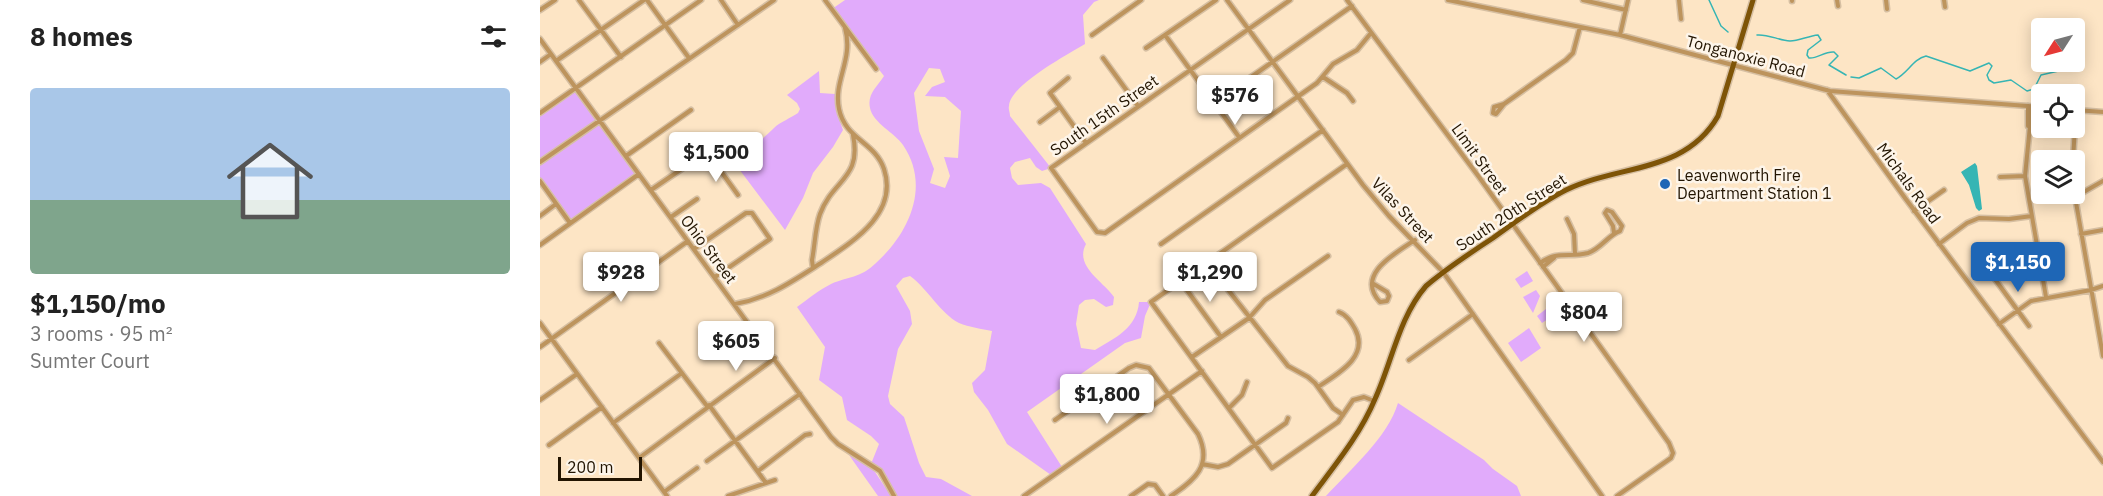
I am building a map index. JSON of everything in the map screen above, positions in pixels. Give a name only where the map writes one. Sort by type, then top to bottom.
[{"type":"main road","name":"South 20th Street","points":[[1312,496],[1361,430],[1411,306],[1426,286],[1552,197],[1579,184],[1666,160],[1688,150],[1707,133],[1718,116],[1753,0]]},
{"type":"street","points":[[540,10],[555,0]]},
{"type":"street","points":[[579,0],[621,57]]},
{"type":"street","points":[[556,61],[646,0],[689,58]]},
{"type":"street","points":[[540,113],[701,0]]},
{"type":"street","points":[[721,0],[738,25]]},
{"type":"street","points":[[540,162],[774,0]]},
{"type":"street","points":[[825,0],[876,69]]},
{"type":"street","points":[[1092,35],[1141,0]]},
{"type":"street","points":[[1146,48],[1216,0]]},
{"type":"street","name":"Vilas Street","points":[[1227,0],[1347,164],[1376,200],[1443,272],[1602,496]]},
{"type":"street","name":"South 15th Street","points":[[1239,137],[1102,234],[1097,232],[1050,168],[1290,0]]},
{"type":"street","name":"Limit Street","points":[[1347,0],[1669,443],[1673,453],[1668,461],[1617,496]]},
{"type":"street","name":"Tonganoxie Road","points":[[1448,0],[1620,35],[1827,90],[2030,106]]},
{"type":"street","points":[[1583,0],[1626,10]]},
{"type":"street","points":[[1620,35],[1628,0]]},
{"type":"street","points":[[1679,0],[1682,19]]},
{"type":"street","points":[[1837,0],[1838,6]]},
{"type":"street","points":[[1886,0],[1887,9]]},
{"type":"street","points":[[1944,0],[1945,7]]},
{"type":"street","points":[[1214,103],[1352,6]]},
{"type":"street","points":[[1504,104],[1573,53],[1580,27]]},
{"type":"street","points":[[735,304],[765,297],[855,240],[867,230],[877,216],[886,196],[888,185],[882,162],[872,149],[845,126],[838,105],[838,94],[848,47],[845,28]]},
{"type":"street","points":[[1165,35],[1239,137],[1298,96],[1323,76],[1333,64],[1357,50],[1371,33]]},
{"type":"street","name":"Ohio Street","points":[[540,39],[831,437],[880,471],[894,496]]},
{"type":"street","points":[[848,47],[858,45]]},
{"type":"street","points":[[540,62],[551,54]]},
{"type":"street","points":[[1103,58],[1138,106]]},
{"type":"street","points":[[1323,76],[1347,93],[1353,101]]},
{"type":"street","points":[[1068,78],[1050,93],[1086,143]]},
{"type":"street","name":"Michals Road","points":[[1827,90],[1914,211],[2103,462]]},
{"type":"street","points":[[2030,106],[2025,176],[2046,297]]},
{"type":"street","points":[[1040,122],[1060,108]]},
{"type":"street","points":[[626,156],[691,110]]},
{"type":"street","points":[[2085,111],[2103,112]]},
{"type":"street","points":[[1161,244],[1323,130]]},
{"type":"street","points":[[813,268],[812,260],[820,213],[831,193],[851,171],[856,149],[853,135]]},
{"type":"street","points":[[856,149],[864,143]]},
{"type":"street","points":[[651,190],[704,153],[710,156],[738,195]]},
{"type":"street","points":[[1347,164],[1151,302],[1272,468],[1338,422],[1353,400],[1364,397],[1374,402]]},
{"type":"street","points":[[540,244],[639,174]]},
{"type":"street","points":[[2000,177],[2025,176]]},
{"type":"street","points":[[540,181],[570,223]]},
{"type":"street","points":[[2085,191],[2103,181]]},
{"type":"street","points":[[1914,211],[1944,190]]},
{"type":"street","points":[[671,217],[697,199]]},
{"type":"street","points":[[540,216],[556,204]]},
{"type":"street","points":[[2077,204],[2103,356]]},
{"type":"street","points":[[1541,265],[1555,256],[1591,252],[1614,233],[1620,231],[1622,226],[1612,212],[1607,210],[1605,213],[1613,226],[1614,233]]},
{"type":"street","points":[[694,249],[746,213],[752,213],[770,239],[715,277]]},
{"type":"street","points":[[1939,244],[1967,223],[1979,218],[2009,219],[2032,216]]},
{"type":"street","points":[[1567,219],[1574,234],[1575,254]]},
{"type":"street","points":[[2081,234],[2103,230]]},
{"type":"street","points":[[1372,283],[1383,288],[1388,294],[1387,301],[1380,302],[1371,290],[1372,283],[1383,262],[1415,240]]},
{"type":"street","points":[[540,347],[688,241]]},
{"type":"street","points":[[1192,357],[1249,318],[1265,300],[1328,256]]},
{"type":"street","points":[[1980,262],[1989,267],[2008,261],[2038,257]]},
{"type":"street","points":[[1207,263],[1288,366],[1308,377],[1333,408],[1343,415]]},
{"type":"street","points":[[1989,267],[1989,272],[2029,326]]},
{"type":"street","points":[[1181,282],[1221,337]]},
{"type":"street","points":[[1999,324],[2031,301],[2103,286]]},
{"type":"street","points":[[1318,387],[1348,366],[1357,353],[1358,335],[1345,314],[1339,312]]},
{"type":"street","points":[[1408,360],[1473,314]]},
{"type":"street","points":[[540,323],[665,494],[697,468]]},
{"type":"street","points":[[659,343],[766,483]]},
{"type":"street","points":[[639,458],[708,405],[775,358]]},
{"type":"street","points":[[1055,420],[1136,365],[1149,368],[1200,439],[1203,451],[1202,464],[1193,479],[1171,496]]},
{"type":"street","points":[[1024,496],[1202,371]]},
{"type":"street","points":[[540,400],[577,374]]},
{"type":"street","points":[[613,423],[682,374]]},
{"type":"street","points":[[1229,408],[1242,395],[1247,382]]},
{"type":"street","points":[[707,461],[800,394]]},
{"type":"street","points":[[549,445],[602,407]]},
{"type":"street","points":[[1202,464],[1218,467],[1228,464],[1286,423],[1288,418]]},
{"type":"street","points":[[758,471],[805,435],[810,434]]},
{"type":"street","points":[[728,496],[775,480]]},
{"type":"street","points":[[1131,496],[1148,484],[1155,486],[1162,496]]},
{"type":"shaded area","points":[[845,0],[1099,0],[1094,2],[1083,15],[1085,44],[1029,80],[1012,98],[1009,106],[1010,116],[1051,168],[1042,171],[1030,158],[1015,162],[1010,168],[1012,178],[1018,185],[1041,183],[1050,188],[1086,244],[1083,252],[1084,259],[1091,273],[1114,297],[1113,305],[1106,307],[1094,299],[1085,300],[1079,305],[1076,324],[1081,348],[1095,350],[1117,336],[1134,319],[1139,302],[1151,302],[1145,316],[1141,338],[1125,343],[1027,412],[1062,467],[1051,475],[1007,444],[988,410],[974,392],[972,383],[985,370],[992,331],[959,323],[952,319],[910,276],[903,278],[896,286],[910,311],[912,324],[898,349],[888,396],[890,404],[904,417],[926,477],[941,479],[972,496],[894,496],[880,471],[871,464],[879,444],[847,420],[842,397],[819,380],[825,347],[797,307],[827,286],[859,275],[876,263],[898,238],[912,208],[915,192],[915,177],[911,161],[903,145],[875,118],[870,108],[871,95],[884,76],[832,9]],"holes":[[[929,68],[940,69],[945,82],[932,87],[925,96],[945,97],[961,111],[958,158],[944,157],[950,176],[945,188],[930,183],[934,169],[919,131],[914,93]]]},
{"type":"shaded area","points":[[819,71],[820,93],[835,94],[836,110],[843,130],[813,173],[803,198],[785,230],[730,157],[742,154],[776,126],[798,113],[800,109],[797,103],[787,95]]},
{"type":"shaded area","points":[[576,88],[639,174],[570,223],[540,181],[540,113]]},
{"type":"shaded area","points":[[1527,271],[1533,281],[1521,288],[1515,279]]},
{"type":"shaded area","points":[[1536,290],[1540,296],[1533,313],[1523,297]]},
{"type":"shaded area","points":[[1557,302],[1565,317],[1552,325],[1550,314]]},
{"type":"shaded area","points":[[1546,309],[1550,314],[1546,317],[1548,319],[1542,323],[1537,316]]},
{"type":"shaded area","points":[[1529,328],[1541,348],[1521,362],[1508,343]]},
{"type":"shaded area","points":[[1398,403],[1484,460],[1517,486],[1521,496],[1326,496],[1377,441],[1393,416]]},
{"type":"shaded area","points":[[849,455],[873,469],[891,496],[878,496]]},
{"type":"water","points":[[1975,163],[1982,209],[1979,211],[1969,185],[1961,172]]},
{"type":"waterway","points":[[1709,0],[1721,26],[1728,32]]},
{"type":"waterway","points":[[1757,35],[1790,41],[1818,35],[1821,40],[1808,50],[1809,58],[1834,52],[1838,56],[1829,65],[1846,75]]},
{"type":"waterway","points":[[1851,77],[1859,78],[1881,68],[1896,79],[1926,56],[1970,71],[1989,63],[1992,66],[1987,75],[1989,80],[1994,83],[2011,80],[2027,91],[2034,89],[2041,75],[2054,72]]},
{"type":"place","name":"Leavenworth Fire Department Station 1","points":[[1665,184]]}]
